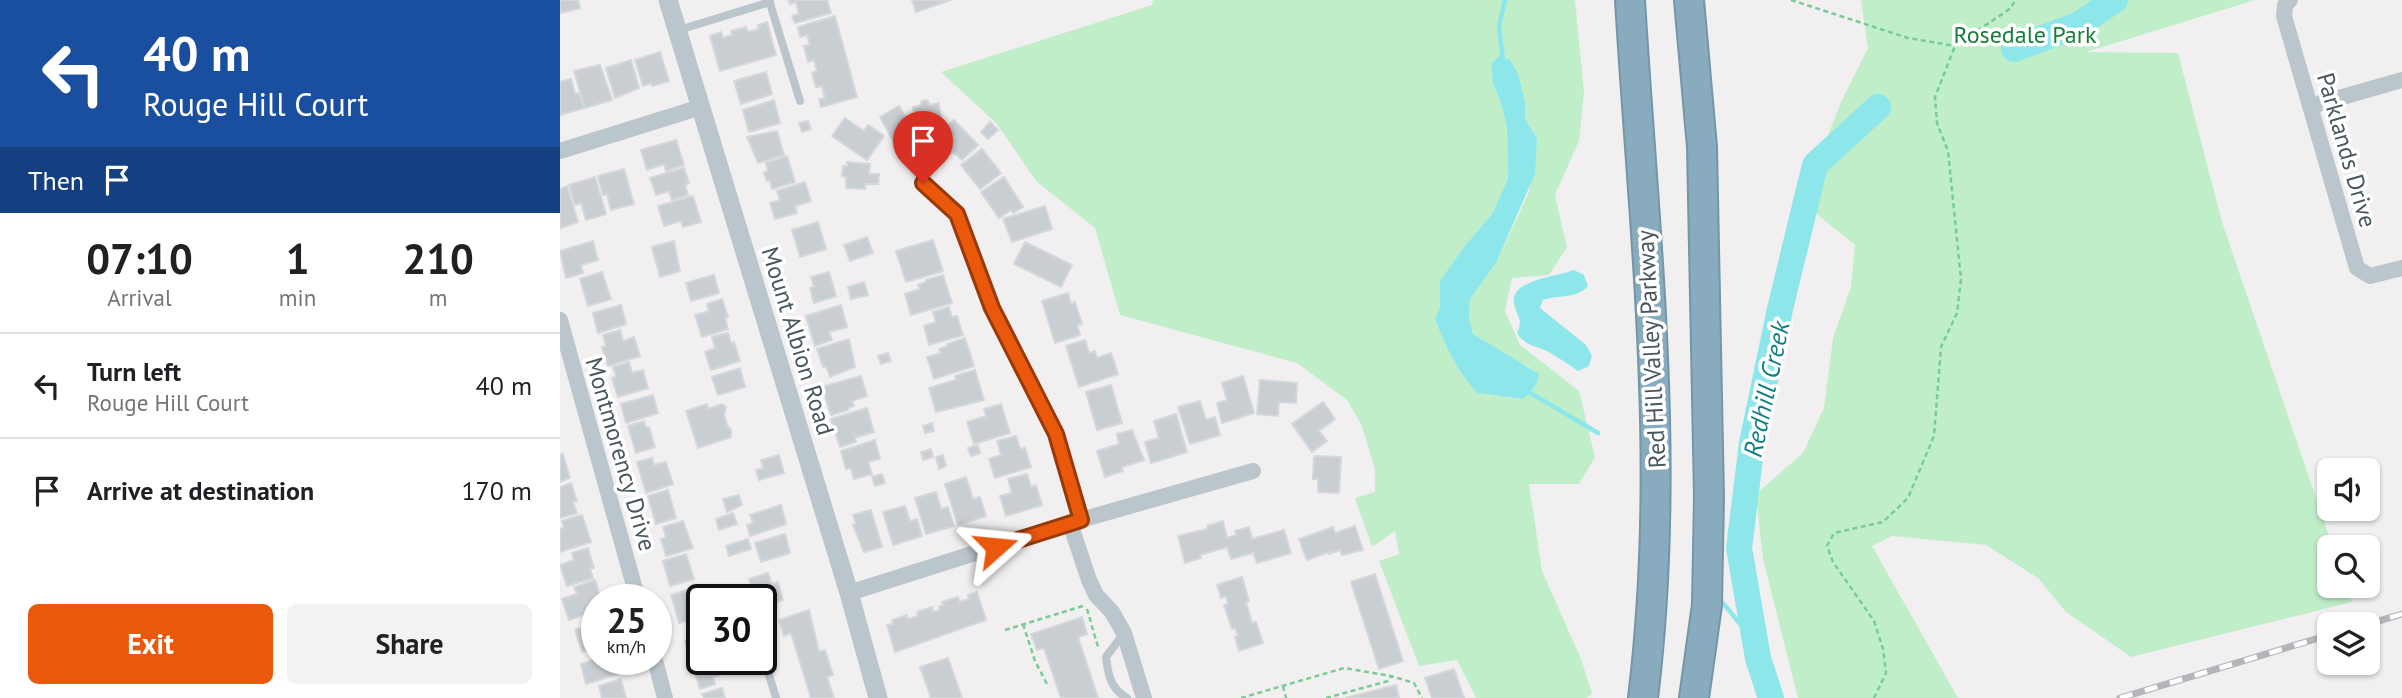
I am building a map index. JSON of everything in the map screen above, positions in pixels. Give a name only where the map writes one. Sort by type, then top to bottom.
[{"type":"highway","name":"Red Hill Valley Parkway","points":[[1630,0],[1656,404],[1655,575],[1643,698]]},
{"type":"highway","points":[[1689,0],[1702,147],[1709,497],[1707,605],[1694,698]]},
{"type":"street","name":"Mount Albion Road","points":[[668,0],[849,593],[878,698]]},
{"type":"street","name":"Parklands Drive","points":[[2290,0],[2285,5],[2284,16],[2357,268],[2370,276],[2402,268]]},
{"type":"street","points":[[2311,106],[2402,80]]},
{"type":"street","points":[[560,150],[701,107]]},
{"type":"street","points":[[923,183],[957,214],[992,308],[1056,434],[1089,580],[1096,596],[1112,612],[1124,633],[1144,698]]},
{"type":"street","name":"Montmorency Drive","points":[[560,320],[634,584]]},
{"type":"street","points":[[849,593],[1076,522],[1253,471]]},
{"type":"street","points":[[659,675],[665,698]]},
{"type":"lane","points":[[677,30],[770,1],[800,101]]},
{"type":"lane","points":[[1124,633],[1106,657],[1109,677],[1117,693],[1126,698]]},
{"type":"lane","points":[[769,675],[776,698]]},
{"type":"path","points":[[1791,0],[1909,38],[1955,46]]},
{"type":"path","points":[[1874,698],[1886,673],[1874,621],[1833,562],[1827,546],[1834,533],[1883,522],[1908,498],[1934,436],[1941,347],[1957,313],[1961,279],[1948,151],[1937,123],[1936,97],[1955,46],[2011,8],[2015,0]]},
{"type":"path","points":[[1005,630],[1086,605],[1100,652]]},
{"type":"path","points":[[1023,624],[1035,662],[1048,686]]},
{"type":"path","points":[[1241,698],[1343,668],[1414,683],[1422,698]]},
{"type":"path","points":[[1326,698],[1388,681],[1391,676]]},
{"type":"path","points":[[1283,686],[1286,698]]},
{"type":"green space","points":[[1153,0],[1575,0],[1584,92],[1579,141],[1555,195],[1567,247],[1549,275],[1512,278],[1505,311],[1520,345],[1579,391],[1595,457],[1579,484],[1529,484],[1542,571],[1581,659],[1592,694],[1587,698],[1476,698],[1457,660],[1419,666],[1379,561],[1399,554],[1395,531],[1372,547],[1355,498],[1375,492],[1375,469],[1362,426],[1347,400],[1297,363],[1120,315],[1095,228],[1036,181],[997,124],[941,72],[1152,5]],"holes":[[[1499,56],[1525,102],[1525,119],[1537,138],[1529,192],[1496,263],[1470,299],[1469,318],[1473,334],[1531,368],[1525,399],[1477,393],[1452,358],[1435,319],[1508,179],[1507,128],[1493,83],[1491,64]]]},
{"type":"green space","name":"Rosedale Park","points":[[1861,0],[2255,0],[2086,52],[2178,53],[2222,222],[2317,501],[2317,521],[2324,521],[2329,535],[2317,535],[2317,598],[2350,598],[2352,602],[2131,657],[2066,612],[2038,578],[1986,545],[1892,536],[1872,546],[1958,698],[1798,698],[1763,559],[1756,494],[1803,453],[1824,408],[1833,338],[1851,287],[1855,245],[1802,202],[1841,102],[1868,48]]},
{"type":"water","points":[[1499,56],[1510,60],[1518,74],[1525,102],[1525,119],[1537,138],[1535,174],[1496,263],[1470,299],[1469,318],[1473,334],[1539,374],[1537,383],[1524,399],[1477,393],[1452,358],[1435,319],[1440,308],[1440,281],[1492,214],[1508,179],[1507,128],[1493,83],[1491,64]]},
{"type":"water","points":[[1574,270],[1584,275],[1588,286],[1572,295],[1543,300],[1540,308],[1586,345],[1592,356],[1589,366],[1578,371],[1520,337],[1517,333],[1520,322],[1514,298],[1525,285]]},
{"type":"building","points":[[560,0],[578,0],[580,8],[561,13]]},
{"type":"building","points":[[789,0],[827,0],[831,13],[795,23],[792,16],[799,14],[796,2],[790,4]]},
{"type":"building","points":[[912,0],[951,0],[916,12]]},
{"type":"building","points":[[835,16],[857,97],[821,107],[819,99],[825,98],[822,86],[816,87],[812,73],[817,71],[814,60],[808,62],[804,46],[810,45],[807,35],[800,37],[798,27]]},
{"type":"building","points":[[767,22],[776,55],[720,71],[710,36],[721,32],[723,38],[732,35],[731,31],[746,27],[748,32],[759,29],[758,25]]},
{"type":"building","points":[[660,52],[669,81],[643,86],[635,60]]},
{"type":"building","points":[[631,60],[639,88],[615,98],[606,68]]},
{"type":"building","points":[[600,65],[612,100],[585,108],[574,71]]},
{"type":"building","points":[[766,72],[772,94],[741,104],[734,81]]},
{"type":"building","points":[[571,79],[575,94],[579,93],[584,108],[560,115],[560,82]]},
{"type":"building","points":[[774,100],[780,123],[749,132],[743,110]]},
{"type":"building","points":[[927,100],[930,105],[939,103],[942,127],[936,131],[932,129],[934,139],[918,141],[913,107],[920,106],[922,101]]},
{"type":"building","points":[[899,106],[912,129],[908,131],[911,136],[907,138],[909,141],[897,148],[880,117]]},
{"type":"building","points":[[845,118],[864,131],[868,125],[884,136],[867,160],[832,136]]},
{"type":"building","points":[[954,120],[978,145],[962,160],[953,152],[951,154],[940,141],[947,130],[945,128]]},
{"type":"building","points":[[808,121],[811,129],[802,132],[799,123]]},
{"type":"building","points":[[990,122],[998,130],[988,139],[981,132]]},
{"type":"building","points":[[777,131],[784,155],[758,163],[747,137]]},
{"type":"building","points":[[676,140],[684,165],[666,171],[664,164],[647,170],[641,150]]},
{"type":"building","points":[[982,149],[1001,173],[980,189],[961,165]]},
{"type":"building","points":[[787,156],[795,182],[772,189],[770,180],[767,181],[764,173],[768,171],[766,163]]},
{"type":"building","points":[[847,162],[870,164],[869,174],[879,174],[878,184],[865,184],[865,189],[846,188],[846,177],[842,176],[843,166],[847,166]]},
{"type":"building","points":[[684,168],[689,183],[685,185],[688,195],[672,200],[669,191],[656,195],[650,178]]},
{"type":"building","points":[[624,169],[634,204],[611,210],[607,194],[603,195],[598,176]]},
{"type":"building","points":[[595,177],[606,214],[586,220],[581,203],[575,205],[569,185]]},
{"type":"building","points":[[1004,177],[1023,207],[1013,213],[1011,210],[999,218],[981,192]]},
{"type":"building","points":[[805,182],[811,201],[795,206],[797,213],[775,219],[770,203],[780,200],[777,191]]},
{"type":"building","points":[[567,186],[578,222],[560,228],[560,189]]},
{"type":"building","points":[[693,196],[701,222],[683,227],[681,221],[664,226],[658,206]]},
{"type":"building","points":[[1045,206],[1052,229],[1012,242],[1003,219]]},
{"type":"building","points":[[818,222],[826,249],[800,257],[792,230]]},
{"type":"building","points":[[867,237],[873,253],[850,261],[844,245]]},
{"type":"building","points":[[933,240],[943,271],[906,282],[896,251]]},
{"type":"building","points":[[593,241],[598,260],[581,265],[583,273],[566,278],[560,251]]},
{"type":"building","points":[[674,241],[680,271],[660,277],[652,247]]},
{"type":"building","points":[[1025,242],[1072,265],[1061,287],[1014,264]]},
{"type":"building","points":[[602,272],[611,299],[588,306],[580,279]]},
{"type":"building","points":[[829,272],[836,296],[814,303],[810,288],[814,287],[811,277]]},
{"type":"building","points":[[714,275],[719,293],[691,301],[686,283]]},
{"type":"building","points":[[943,275],[952,303],[911,315],[905,294],[920,289],[918,285],[926,280]]},
{"type":"building","points":[[864,282],[868,295],[851,299],[848,287]]},
{"type":"building","points":[[1068,293],[1071,304],[1075,302],[1082,324],[1077,325],[1080,335],[1055,343],[1042,301]]},
{"type":"building","points":[[722,299],[728,317],[725,318],[728,329],[702,337],[695,315],[709,311],[707,304]]},
{"type":"building","points":[[621,305],[626,324],[598,333],[593,313]]},
{"type":"building","points":[[841,305],[847,327],[829,332],[832,340],[815,346],[806,316]]},
{"type":"building","points":[[949,307],[952,317],[957,316],[963,335],[929,345],[924,326],[936,322],[933,312]]},
{"type":"building","points":[[620,330],[623,341],[634,337],[640,356],[608,366],[602,347],[606,346],[603,335]]},
{"type":"building","points":[[728,333],[740,361],[711,370],[705,352],[715,348],[712,337]]},
{"type":"building","points":[[965,338],[974,366],[934,379],[927,357],[941,353],[939,349],[948,346],[947,344]]},
{"type":"building","points":[[849,339],[855,367],[830,377],[826,366],[823,367],[817,349]]},
{"type":"building","points":[[1085,340],[1089,353],[1095,351],[1097,358],[1111,353],[1118,374],[1079,387],[1066,346]]},
{"type":"building","points":[[888,353],[891,361],[881,364],[878,356]]},
{"type":"building","points":[[629,362],[632,373],[643,370],[648,388],[618,397],[612,378],[616,377],[613,367]]},
{"type":"building","points":[[740,368],[745,387],[718,395],[712,377]]},
{"type":"building","points":[[975,370],[984,400],[936,412],[929,388],[956,380],[955,376]]},
{"type":"building","points":[[861,376],[867,396],[852,401],[854,406],[848,410],[831,415],[822,387]]},
{"type":"building","points":[[1243,376],[1254,413],[1222,423],[1217,403],[1227,400],[1222,383]]},
{"type":"building","points":[[1260,380],[1297,383],[1296,403],[1279,402],[1278,416],[1257,414]]},
{"type":"building","points":[[1111,385],[1122,423],[1097,430],[1086,392]]},
{"type":"building","points":[[653,395],[658,413],[626,423],[621,404]]},
{"type":"building","points":[[1200,401],[1206,420],[1215,417],[1220,435],[1190,444],[1178,407]]},
{"type":"building","points":[[1323,402],[1335,419],[1319,431],[1327,441],[1312,452],[1292,424]]},
{"type":"building","points":[[707,404],[708,409],[722,404],[726,407],[724,415],[731,429],[731,437],[698,448],[686,411]]},
{"type":"building","points":[[1001,404],[1010,433],[974,444],[967,422],[986,416],[984,409]]},
{"type":"building","points":[[867,408],[874,432],[857,437],[854,434],[856,442],[840,447],[831,419]]},
{"type":"building","points":[[1176,414],[1187,452],[1151,463],[1145,442],[1159,438],[1154,421]]},
{"type":"building","points":[[644,421],[646,428],[649,427],[655,447],[636,453],[628,426]]},
{"type":"building","points":[[932,423],[934,431],[925,433],[923,426]]},
{"type":"building","points":[[1132,430],[1144,460],[1122,467],[1123,471],[1105,477],[1097,451],[1119,444],[1117,434]]},
{"type":"building","points":[[1016,436],[1020,449],[1025,448],[1031,467],[995,478],[989,459],[1001,455],[997,441]]},
{"type":"building","points":[[875,440],[880,459],[868,462],[872,474],[854,479],[851,468],[846,469],[841,451]]},
{"type":"building","points":[[978,445],[980,453],[971,456],[968,448]]},
{"type":"building","points":[[931,449],[933,457],[923,460],[921,452]]},
{"type":"building","points":[[563,454],[570,478],[560,482],[560,455]]},
{"type":"building","points":[[779,455],[784,473],[759,480],[756,470],[763,468],[761,460]]},
{"type":"building","points":[[943,455],[946,466],[939,469],[936,457]]},
{"type":"building","points":[[1314,456],[1341,457],[1339,493],[1318,492],[1318,479],[1313,479]]},
{"type":"building","points":[[652,458],[654,465],[666,462],[673,484],[646,493],[637,462]]},
{"type":"building","points":[[882,474],[885,483],[875,486],[872,477]]},
{"type":"building","points":[[1027,474],[1031,487],[1036,485],[1042,505],[1006,516],[1000,496],[1012,493],[1008,479]]},
{"type":"building","points":[[966,477],[973,499],[980,497],[986,516],[958,525],[945,484]]},
{"type":"building","points":[[571,483],[577,501],[573,502],[577,513],[560,518],[560,487]]},
{"type":"building","points":[[668,490],[676,518],[656,524],[648,496]]},
{"type":"building","points":[[936,492],[941,509],[948,507],[954,526],[926,534],[915,498]]},
{"type":"building","points":[[739,495],[742,505],[727,512],[723,499]]},
{"type":"building","points":[[781,505],[786,524],[750,536],[747,525],[753,523],[750,515]]},
{"type":"building","points":[[905,506],[910,521],[917,519],[922,536],[893,545],[883,512]]},
{"type":"building","points":[[871,510],[882,547],[864,552],[853,525],[856,524],[853,515]]},
{"type":"building","points":[[733,513],[737,524],[719,530],[716,519]]},
{"type":"building","points":[[582,515],[591,542],[560,552],[560,529],[564,528],[562,521]]},
{"type":"building","points":[[683,521],[693,548],[666,556],[661,539],[666,538],[663,527]]},
{"type":"building","points":[[1223,521],[1227,538],[1236,535],[1235,531],[1249,527],[1252,539],[1284,530],[1291,553],[1257,563],[1253,553],[1231,559],[1227,547],[1200,555],[1201,558],[1185,563],[1178,536],[1208,529],[1207,526]]},
{"type":"building","points":[[1355,526],[1363,550],[1342,555],[1340,550],[1307,560],[1299,539],[1333,527],[1335,533]]},
{"type":"building","points":[[785,534],[790,553],[761,562],[755,543]]},
{"type":"building","points":[[748,539],[751,549],[729,556],[726,546]]},
{"type":"building","points":[[588,548],[594,568],[590,569],[593,578],[567,586],[560,565],[574,560],[572,553]]},
{"type":"building","points":[[686,554],[694,579],[669,584],[663,561]]},
{"type":"building","points":[[768,573],[772,584],[751,584],[749,579]]},
{"type":"building","points":[[1375,574],[1403,661],[1379,669],[1351,582]]},
{"type":"building","points":[[1242,577],[1252,623],[1256,622],[1263,643],[1239,651],[1235,637],[1238,636],[1235,628],[1232,629],[1224,605],[1228,604],[1226,596],[1221,598],[1217,585]]},
{"type":"building","points":[[778,582],[783,600],[777,602],[777,584],[772,584]]},
{"type":"building","points":[[581,585],[581,616],[569,620],[562,599],[577,594],[574,587]]},
{"type":"building","points":[[686,590],[686,621],[679,623],[672,595]]},
{"type":"building","points":[[977,592],[986,620],[895,652],[887,625],[893,624],[892,620],[907,615],[908,619],[918,616],[917,612],[932,607],[933,612],[940,610],[942,602],[958,597],[960,602]]},
{"type":"building","points":[[809,610],[819,652],[825,650],[833,675],[827,677],[834,698],[811,698],[791,633],[784,636],[779,620]]},
{"type":"building","points":[[1082,617],[1087,634],[1078,637],[1098,698],[1061,698],[1044,648],[1037,650],[1031,634]]},
{"type":"building","points":[[581,628],[581,649],[575,630]]},
{"type":"building","points":[[948,658],[962,698],[931,698],[920,667]]},
{"type":"building","points":[[1454,669],[1464,698],[1432,698],[1425,678]]},
{"type":"building","points":[[584,675],[615,675],[586,684]]},
{"type":"building","points":[[696,675],[719,675],[713,677],[715,684],[700,689]]},
{"type":"building","points":[[621,679],[626,698],[602,698],[599,686]]},
{"type":"building","points":[[1396,685],[1399,698],[1345,698]]},
{"type":"building","points":[[722,688],[725,698],[704,698],[702,694]]},
{"type":"waterway","points":[[1503,61],[1499,26],[1505,0]]},
{"type":"waterway","name":"Redhill Creek","points":[[2014,49],[2078,25],[2115,0]]},
{"type":"waterway","name":"Redhill Creek","points":[[1771,698],[1758,658],[1739,548],[1752,443],[1780,309],[1815,165],[1878,107]]},
{"type":"waterway","points":[[1527,391],[1598,433]]},
{"type":"waterway","points":[[1723,603],[1755,642]]},
{"type":"railway","points":[[2380,621],[2402,614]]},
{"type":"railway","points":[[2120,698],[2317,639]]},
{"type":"route","points":[[923,183],[957,214],[992,308],[1056,434],[1081,520],[996,547]]}]
